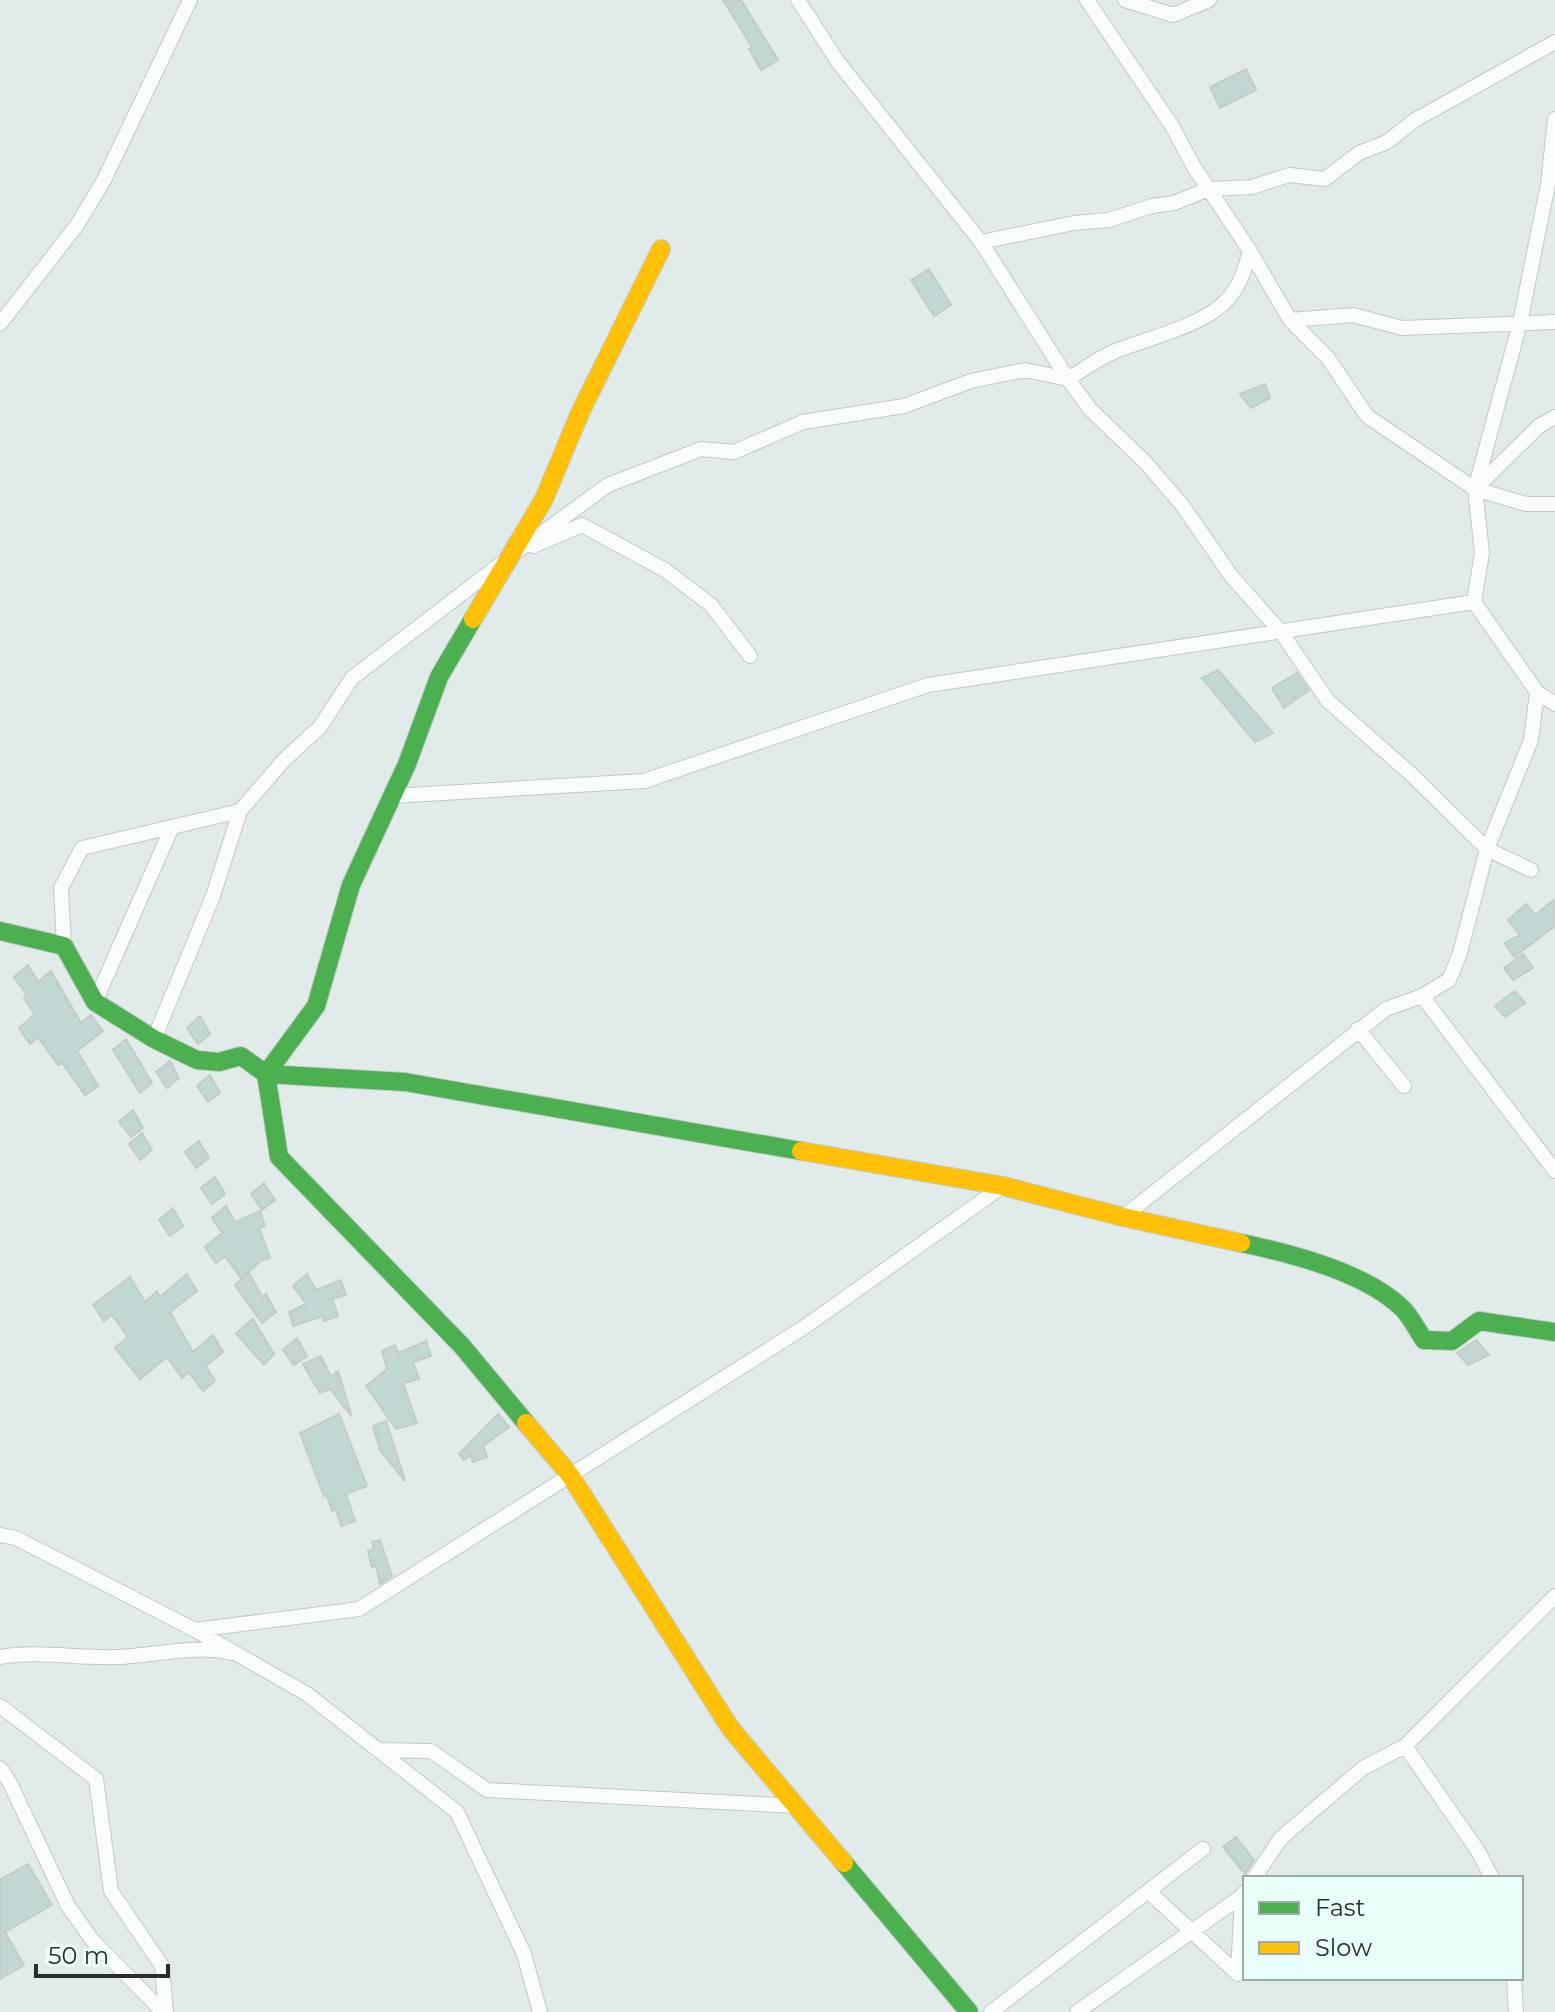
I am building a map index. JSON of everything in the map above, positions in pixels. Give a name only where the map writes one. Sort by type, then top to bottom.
[{"type":"street","points":[[0,324],[84,214],[104,180],[190,0]]},
{"type":"street","points":[[798,0],[838,62],[981,242],[1090,409],[1146,463],[1182,505],[1232,577],[1281,632],[1328,701],[1412,775],[1487,849],[1531,870]]},
{"type":"street","points":[[1087,0],[1172,126],[1290,320],[1328,358],[1367,416],[1475,489],[1526,504],[1555,504]]},
{"type":"street","points":[[1125,0],[1173,15],[1209,0]]},
{"type":"street","points":[[981,242],[1074,223],[1109,220],[1152,206],[1174,203],[1209,189],[1252,187],[1289,175],[1325,179],[1359,153],[1387,142],[1415,120],[1555,42]]},
{"type":"street","points":[[1555,119],[1548,184],[1520,323],[1475,489],[1482,553],[1474,602],[1537,692],[1555,704]]},
{"type":"street","points":[[661,249],[580,413],[544,499],[439,677],[407,764],[351,885],[316,1006],[266,1074],[279,1157],[462,1346],[570,1475],[731,1729],[969,2012]]},
{"type":"street","points":[[154,1039],[213,896],[240,811],[284,760],[320,727],[352,678],[608,485],[701,449],[734,452],[803,422],[904,406],[971,381],[1025,370],[1068,379],[1118,350],[1204,317],[1226,301],[1243,277],[1250,251]]},
{"type":"street","points":[[1290,320],[1353,315],[1402,328],[1555,322]]},
{"type":"street","points":[[1475,489],[1539,426],[1555,417]]},
{"type":"street","points":[[510,556],[582,525],[665,570],[711,605],[750,656]]},
{"type":"street","points":[[392,796],[644,781],[928,685],[1474,602]]},
{"type":"street","points":[[1123,1217],[1358,1029],[1386,1009],[1422,996],[1449,980],[1460,953],[1487,849],[1531,740],[1537,692]]},
{"type":"street","points":[[240,811],[82,848],[61,888],[64,946],[95,1002],[154,1039],[197,1060],[219,1062],[241,1056],[266,1074],[405,1082],[1003,1186],[1123,1217],[1298,1255],[1372,1286],[1403,1309],[1424,1340],[1452,1341],[1479,1321],[1555,1332]]},
{"type":"street","points":[[95,1002],[172,827]]},
{"type":"street","points":[[0,931],[64,946]]},
{"type":"street","points":[[1422,996],[1555,1171]]},
{"type":"street","points":[[1358,1029],[1404,1086]]},
{"type":"street","points":[[195,1630],[359,1609],[806,1326],[1003,1186]]},
{"type":"street","points":[[0,1535],[16,1538],[195,1630],[307,1694],[457,1812],[524,1954],[540,2012]]},
{"type":"street","points":[[1255,1876],[1281,1838],[1363,1768],[1405,1746],[1555,1596]]},
{"type":"street","points":[[0,1657],[23,1653],[117,1657],[226,1651],[246,1660]]},
{"type":"street","points":[[0,1706],[96,1779],[111,1891],[162,1966],[164,2012]]},
{"type":"street","points":[[1405,1746],[1478,1851],[1491,1876]]},
{"type":"street","points":[[378,1750],[431,1751],[487,1790],[796,1806]]},
{"type":"street","points":[[0,1768],[68,1906],[93,1941],[164,2012]]},
{"type":"street","points":[[991,2012],[1203,1849]]},
{"type":"street","points":[[1149,1892],[1238,1974],[1243,1907]]},
{"type":"street","points":[[1077,2012],[1243,1895]]},
{"type":"street","points":[[1514,1980],[1516,2012]]},
{"type":"building","points":[[723,0],[741,0],[778,60],[761,70],[749,49],[752,47]]},
{"type":"building","points":[[1246,69],[1256,90],[1220,108],[1210,87]]},
{"type":"building","points":[[929,269],[951,305],[934,316],[911,280]]},
{"type":"building","points":[[1265,384],[1270,398],[1251,408],[1240,394]]},
{"type":"building","points":[[1218,670],[1273,733],[1255,742],[1202,678]]},
{"type":"building","points":[[1297,673],[1309,690],[1284,708],[1272,688]]},
{"type":"building","points":[[1555,899],[1555,926],[1514,957],[1505,943],[1520,935],[1508,920],[1526,904],[1535,915]]},
{"type":"building","points":[[1523,954],[1533,968],[1513,980],[1504,968]]},
{"type":"building","points":[[28,965],[38,982],[51,971],[81,1023],[91,1015],[103,1031],[77,1051],[98,1086],[85,1095],[38,1037],[30,1044],[19,1028],[35,1014],[24,998],[27,995],[14,977]]},
{"type":"building","points":[[1515,991],[1525,1003],[1505,1017],[1495,1006]]},
{"type":"building","points":[[200,1016],[210,1034],[198,1044],[187,1028]]},
{"type":"building","points":[[126,1039],[152,1083],[140,1093],[113,1050]]},
{"type":"building","points":[[170,1061],[179,1078],[167,1088],[156,1072]]},
{"type":"building","points":[[210,1075],[220,1093],[208,1102],[197,1086]]},
{"type":"building","points":[[133,1110],[143,1128],[131,1137],[119,1122]]},
{"type":"building","points":[[142,1133],[152,1150],[140,1160],[129,1144]]},
{"type":"building","points":[[199,1141],[209,1158],[196,1168],[185,1152]]},
{"type":"building","points":[[215,1177],[225,1194],[212,1204],[201,1188]]},
{"type":"building","points":[[264,1183],[275,1200],[262,1210],[251,1194]]},
{"type":"building","points":[[226,1206],[235,1222],[260,1211],[265,1226],[259,1228],[270,1258],[261,1261],[241,1278],[225,1256],[216,1263],[205,1247],[222,1233],[212,1218]]},
{"type":"building","points":[[173,1208],[183,1226],[170,1236],[159,1220]]},
{"type":"building","points":[[249,1273],[262,1297],[266,1294],[276,1312],[262,1323],[235,1285]]},
{"type":"building","points":[[187,1274],[197,1291],[170,1312],[193,1352],[213,1335],[223,1352],[206,1366],[215,1381],[203,1391],[189,1372],[182,1378],[167,1357],[140,1379],[115,1348],[128,1337],[112,1315],[104,1321],[93,1305],[130,1277],[145,1302],[157,1291],[160,1297]]},
{"type":"building","points":[[307,1274],[316,1290],[341,1280],[346,1295],[332,1299],[338,1316],[324,1321],[323,1316],[293,1326],[289,1312],[306,1304],[293,1286]]},
{"type":"building","points":[[253,1319],[274,1354],[264,1365],[236,1333]]},
{"type":"building","points":[[297,1338],[307,1356],[294,1365],[283,1350]]},
{"type":"building","points":[[1476,1340],[1489,1355],[1468,1365],[1457,1353]]},
{"type":"building","points":[[426,1341],[431,1356],[413,1362],[419,1379],[403,1383],[417,1423],[396,1429],[366,1386],[387,1369],[382,1351],[395,1345],[398,1353]]},
{"type":"building","points":[[321,1356],[331,1377],[338,1371],[352,1417],[330,1389],[320,1393],[303,1364]]},
{"type":"building","points":[[339,1414],[367,1486],[346,1494],[355,1521],[341,1526],[336,1509],[332,1511],[327,1495],[324,1496],[300,1433]]},
{"type":"building","points":[[498,1414],[509,1427],[483,1446],[487,1457],[473,1462],[471,1455],[464,1460],[459,1454]]},
{"type":"building","points":[[386,1421],[405,1480],[380,1450],[373,1426]]},
{"type":"building","points":[[380,1540],[392,1576],[380,1584],[376,1565],[372,1567],[368,1551],[374,1549],[372,1542]]},
{"type":"building","points":[[1236,1837],[1254,1860],[1245,1874],[1223,1847]]},
{"type":"building","points":[[28,1864],[52,1905],[5,1932],[24,1965],[0,1979],[0,1880]]},
{"type":"traffic: fast","points":[[473,619],[439,677],[407,764],[351,885],[316,1006],[266,1074],[279,1157],[462,1346],[526,1423]]},
{"type":"traffic: fast","points":[[0,931],[64,946],[95,1002],[154,1039],[197,1060],[219,1062],[241,1056],[266,1074],[405,1082],[801,1151]]},
{"type":"traffic: fast","points":[[1241,1243],[1326,1266],[1369,1284],[1403,1309],[1424,1340],[1452,1341],[1479,1321],[1555,1332]]},
{"type":"traffic: fast","points":[[844,1863],[969,2012]]},
{"type":"traffic: slow","points":[[473,619],[544,499],[580,413],[661,249]]},
{"type":"traffic: slow","points":[[801,1151],[1003,1186],[1241,1243]]},
{"type":"traffic: slow","points":[[526,1423],[570,1475],[731,1729],[844,1863]]}]
